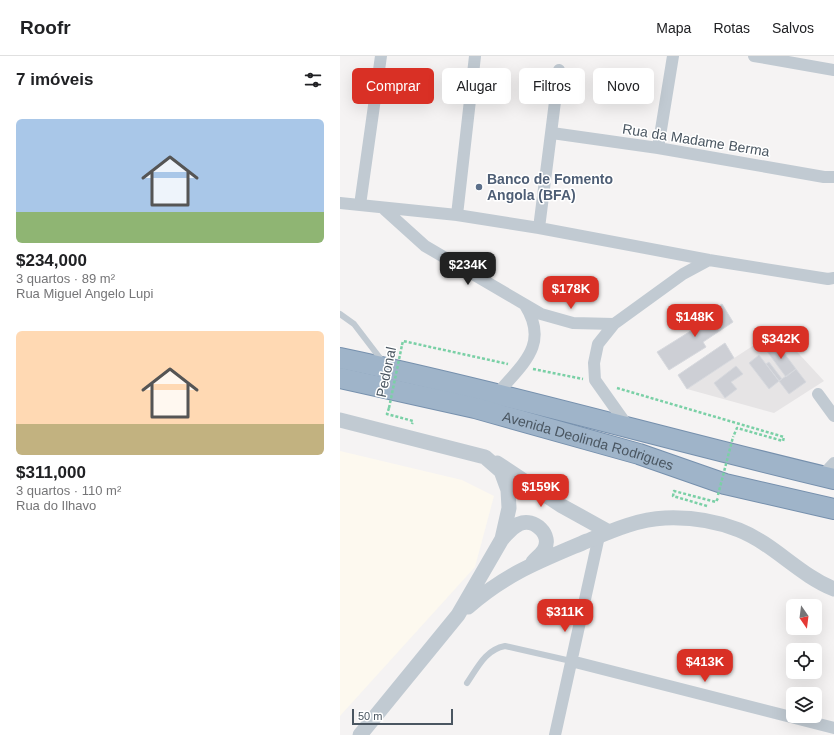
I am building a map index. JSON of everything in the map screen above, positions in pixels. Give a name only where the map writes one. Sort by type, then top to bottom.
[{"type":"highway","name":"Avenida Deolinda Rodrigues","points":[[340,358],[498,394],[630,429],[830,473]]},
{"type":"highway","name":"Avenida Deolinda Rodrigues","points":[[340,378],[475,408],[639,454],[725,484],[834,509]]},
{"type":"street","points":[[360,205],[381,56]]},
{"type":"street","points":[[456,215],[474,56]]},
{"type":"street","points":[[658,148],[673,56]]},
{"type":"street","points":[[759,56],[834,70]]},
{"type":"street","points":[[539,228],[555,104]]},
{"type":"street","name":"Rua da Madame Berma","points":[[552,133],[658,148],[834,177]]},
{"type":"street","points":[[340,203],[384,209],[456,215],[539,228],[709,260],[828,279],[834,278]]},
{"type":"street","points":[[384,209],[425,246],[541,314],[559,320],[586,324],[614,324]]},
{"type":"street","points":[[630,429],[597,382],[594,363],[598,344],[614,324],[683,274],[709,260]]},
{"type":"street","points":[[498,394],[533,349],[535,337],[534,321],[524,304]]},
{"type":"street","points":[[818,394],[834,416]]},
{"type":"street","points":[[340,420],[485,457],[503,466],[604,534]]},
{"type":"street","points":[[360,735],[458,615],[502,539],[510,508],[508,490],[501,471],[485,457]]},
{"type":"street","points":[[458,615],[488,590],[531,564],[604,534],[645,521],[664,518],[683,518],[721,524],[740,530],[757,539],[821,584],[834,589]]},
{"type":"street","points":[[502,539],[520,523],[538,525],[544,534],[544,550],[531,564]]},
{"type":"street","points":[[555,735],[571,661],[604,534]]},
{"type":"street","points":[[571,661],[834,728]]},
{"type":"lane","points":[[340,314],[354,324],[388,368]]},
{"type":"lane","points":[[467,683],[485,656],[496,648],[505,646],[571,661]]},
{"type":"path","name":"Pedonal","points":[[413,421],[387,414],[403,341],[521,366]]},
{"type":"path","points":[[521,366],[597,382],[784,438],[783,442],[737,428],[733,437],[718,495]]},
{"type":"path","points":[[674,491],[716,502]]},
{"type":"shaded area","points":[[777,330],[824,381],[774,413],[687,389]]},
{"type":"shaded area","points":[[340,451],[462,480],[494,496],[475,567],[340,716]]},
{"type":"building","points":[[722,304],[733,322],[703,342],[706,347],[669,370],[657,352],[694,329],[691,324]]},
{"type":"building","points":[[776,342],[796,369],[786,377],[766,350]]},
{"type":"building","points":[[725,343],[734,358],[687,389],[678,375]]},
{"type":"building","points":[[759,355],[779,381],[769,389],[749,363]]},
{"type":"building","points":[[769,362],[782,379],[779,381],[766,364]]},
{"type":"building","points":[[736,366],[743,374],[731,382],[737,389],[725,398],[714,383]]},
{"type":"building","points":[[796,369],[806,382],[789,394],[779,381]]},
{"type":"place","name":"Banco de Fomento Angola (BFA)","points":[[479,187]]}]
